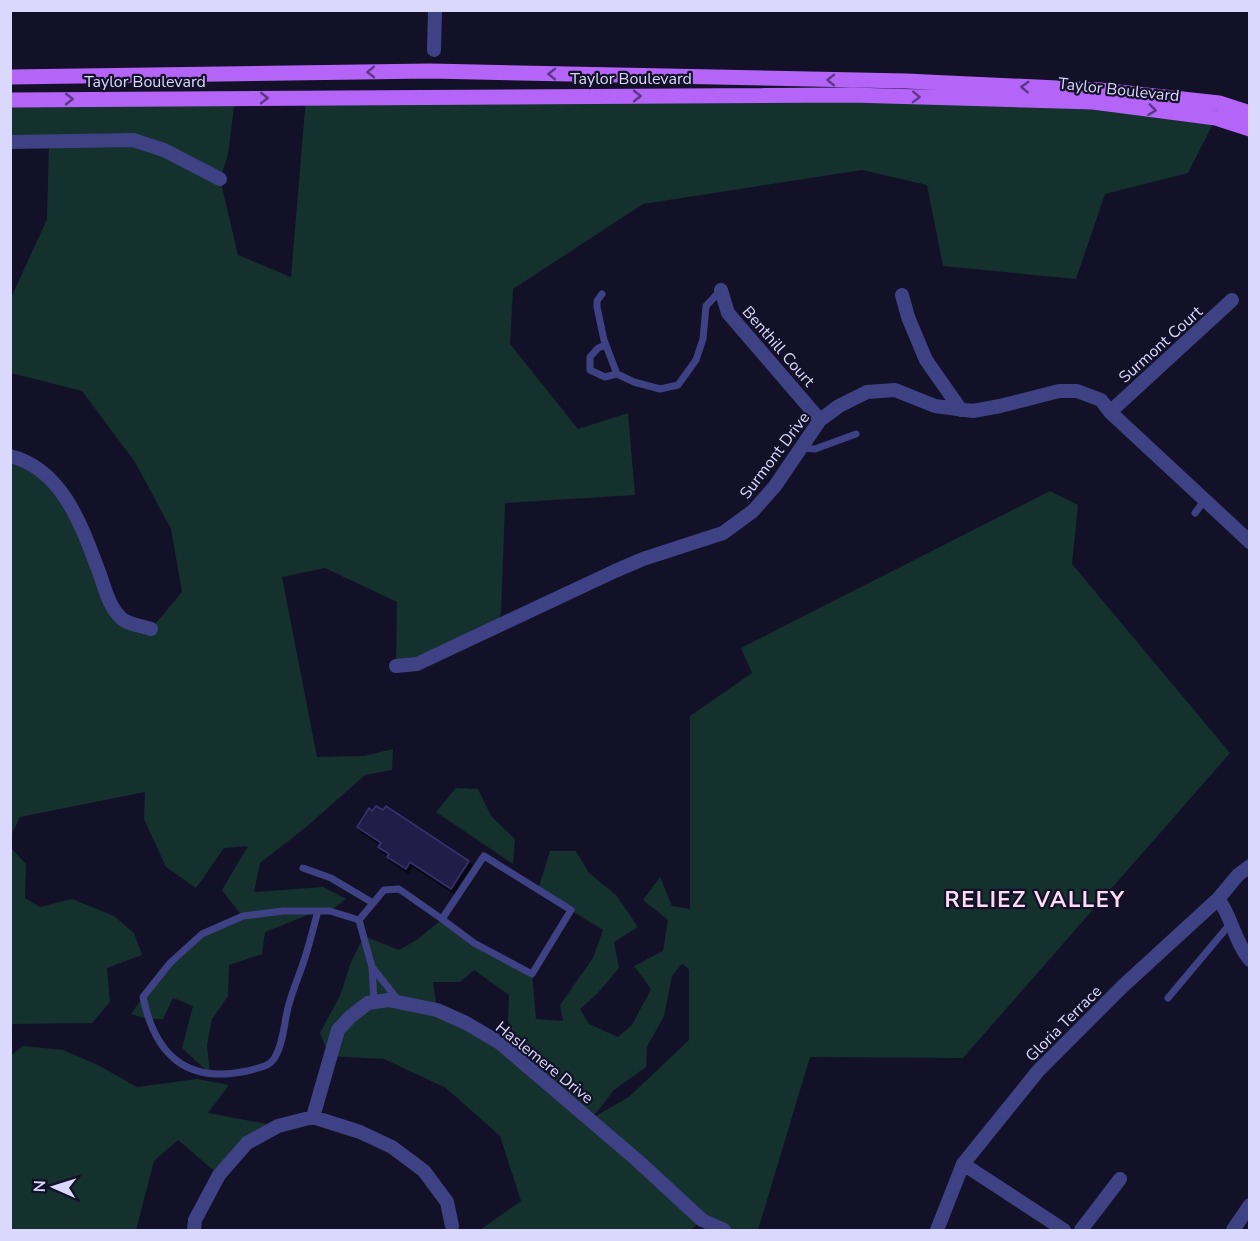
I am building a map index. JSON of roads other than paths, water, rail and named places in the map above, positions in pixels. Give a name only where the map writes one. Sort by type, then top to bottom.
[{"type":"main road","name":"Taylor Boulevard","points":[[10,77],[430,71],[906,81],[1100,90],[1220,103],[1250,113]]},
{"type":"main road","name":"Taylor Boulevard","points":[[10,100],[851,95],[1093,102],[1216,118],[1250,129]]},
{"type":"street","points":[[434,50],[435,10]]},
{"type":"street","points":[[10,142],[133,140],[164,150],[220,179]]},
{"type":"street","name":"Benthill Court","points":[[721,290],[728,313],[820,420]]},
{"type":"street","points":[[902,295],[908,317],[926,360],[961,410]]},
{"type":"street","name":"Surmont Court","points":[[1110,412],[1232,300]]},
{"type":"street","name":"Surmont Drive","points":[[396,666],[417,664],[633,563],[723,533],[753,511],[775,486],[820,420],[848,401],[867,392],[895,390],[935,406],[973,411],[1059,392],[1077,392],[1101,400],[1110,412],[1250,542]]},
{"type":"street","points":[[10,456],[18,458],[49,477],[70,501],[109,601],[122,620],[151,629]]},
{"type":"street","name":"Gloria Terrace","points":[[937,1230],[963,1164],[1038,1071],[1123,986],[1218,899],[1238,875],[1250,866]]},
{"type":"street","points":[[1218,899],[1224,907],[1241,949],[1250,960]]},
{"type":"street","name":"Haslemere Drive","points":[[374,1002],[388,1000],[437,1010],[466,1023],[500,1043],[637,1160],[702,1220],[724,1230]]},
{"type":"street","points":[[313,1117],[338,1030],[368,1003],[374,1002]]},
{"type":"street","points":[[194,1230],[195,1220],[219,1175],[248,1143],[278,1126],[313,1117],[360,1132],[392,1147],[424,1171],[447,1202],[452,1226]]},
{"type":"street","points":[[963,1164],[1064,1230]]},
{"type":"street","points":[[1081,1230],[1119,1179]]},
{"type":"street","points":[[1233,1230],[1250,1205]]},
{"type":"lane","points":[[606,345],[598,348],[590,357],[590,370],[604,376],[617,374],[660,390],[678,385],[696,360],[703,339],[706,306],[721,290]]},
{"type":"lane","points":[[602,294],[597,301],[597,307],[606,345],[617,374]]},
{"type":"lane","points":[[800,448],[815,449],[856,434]]},
{"type":"lane","points":[[1195,513],[1205,500]]},
{"type":"lane","points":[[359,920],[384,891],[399,889],[474,943],[532,974],[571,910],[484,856],[442,919]]},
{"type":"lane","points":[[303,868],[331,878],[373,903]]},
{"type":"lane","points":[[318,911],[308,951],[289,1002],[274,1059],[264,1067],[242,1072],[210,1074],[194,1072],[180,1064],[159,1042],[147,1019],[143,997],[170,963],[202,934],[243,916],[283,911],[318,911],[330,911],[359,920]]},
{"type":"lane","points":[[359,920],[372,967],[374,1002]]},
{"type":"lane","points":[[1168,998],[1230,924]]},
{"type":"lane","points":[[372,967],[400,1003]]},
{"type":"district","name":"RELIEZ VALLEY","points":[[1035,899]]}]
